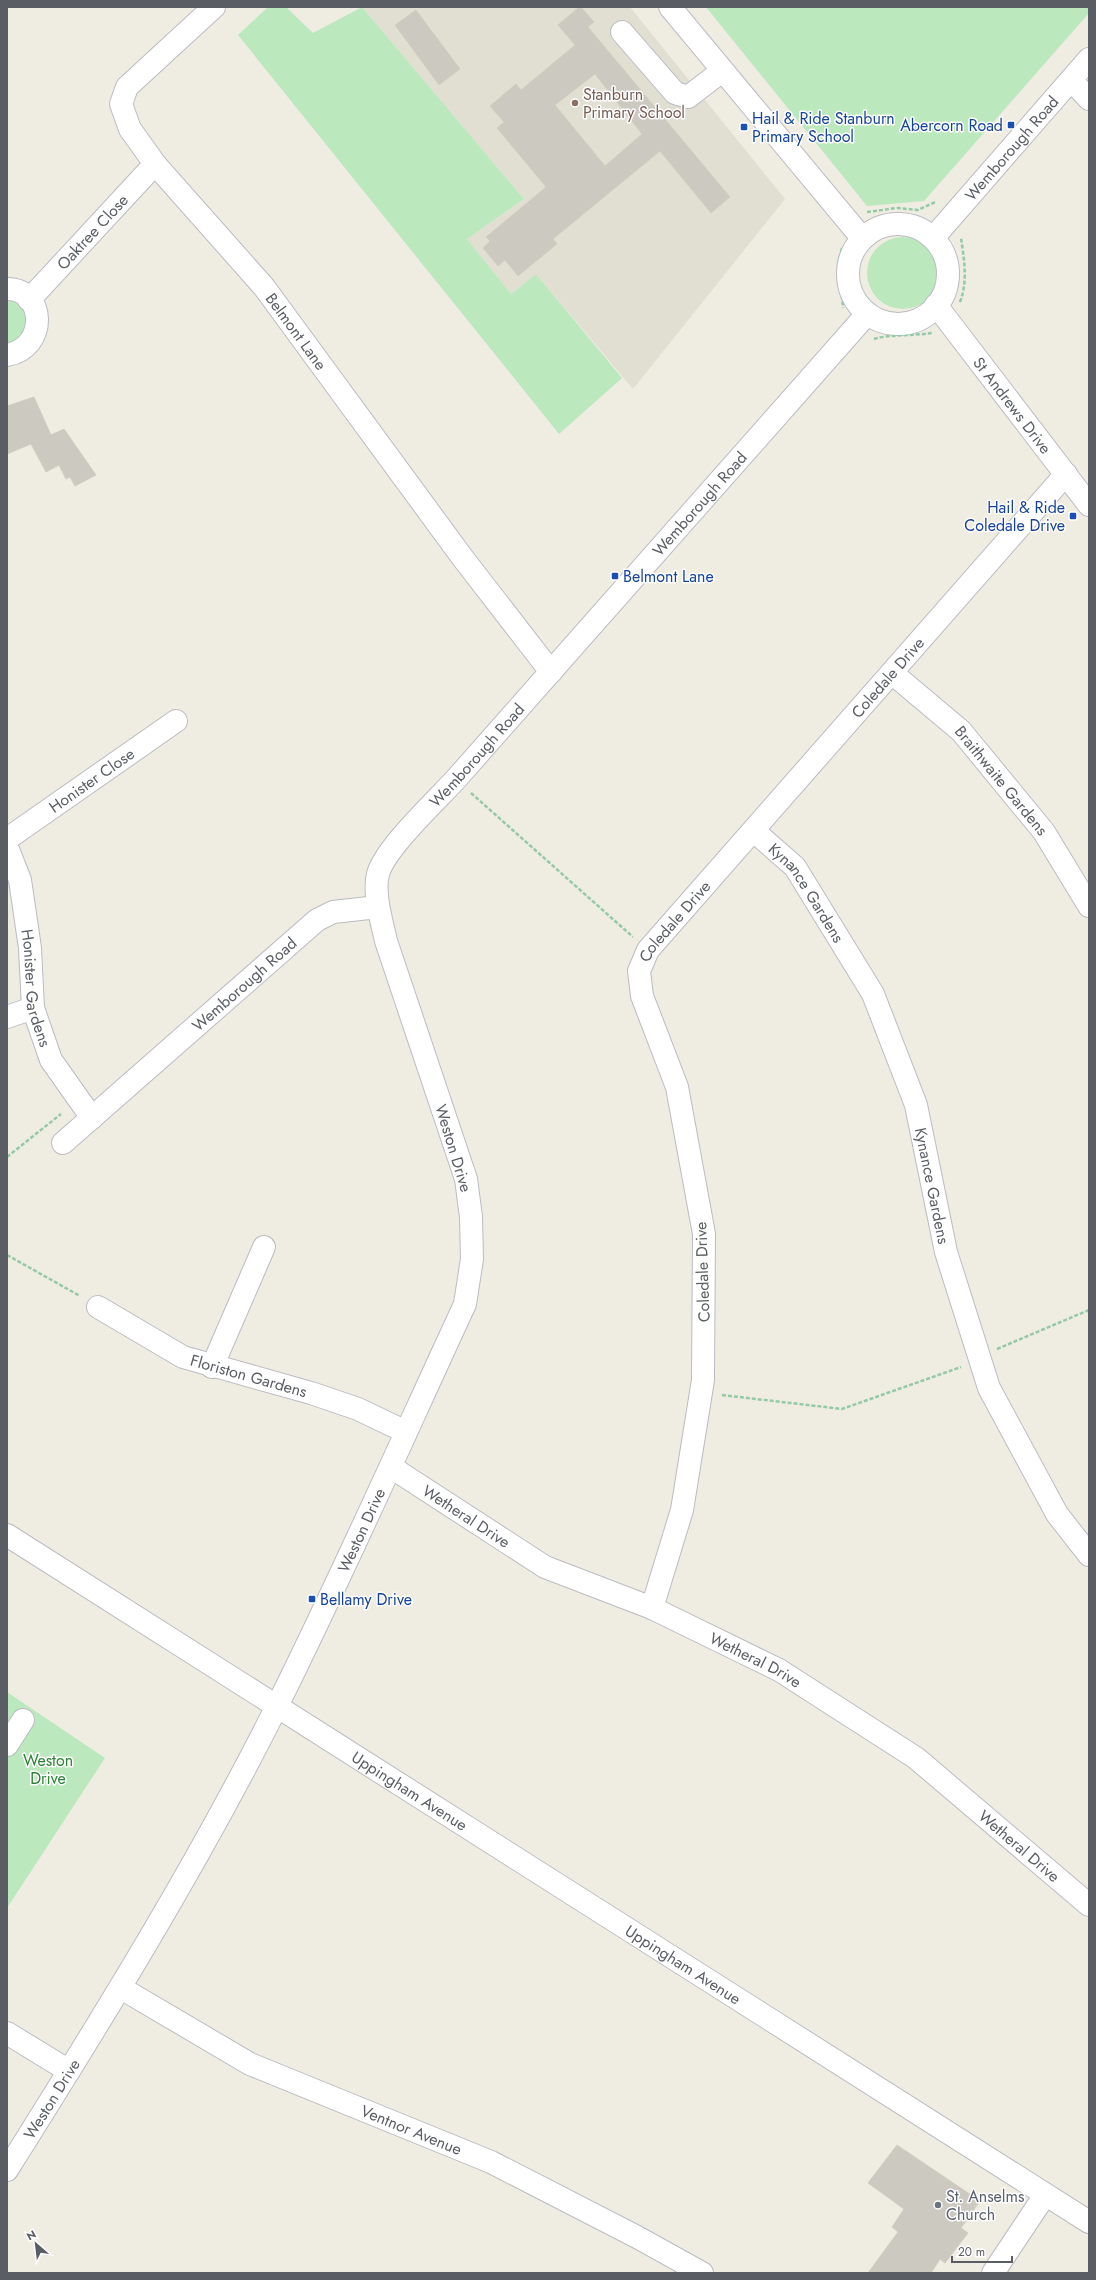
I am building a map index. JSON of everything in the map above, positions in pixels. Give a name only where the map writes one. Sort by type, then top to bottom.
[{"type":"street","name":"Belmont Lane","points":[[214,7],[127,87],[121,104],[130,129],[156,164],[264,287],[462,558],[551,672]]},
{"type":"street","points":[[670,7],[722,70],[853,242],[853,251],[848,266],[848,282],[853,298],[867,314],[889,324],[904,324],[919,320],[942,300],[949,284],[949,267],[944,251],[934,237],[921,228],[906,223],[890,223],[875,229],[853,242]]},
{"type":"street","points":[[622,32],[675,93],[688,97],[722,70]]},
{"type":"street","name":"Wemborough Road","points":[[934,237],[1089,59]]},
{"type":"street","points":[[1071,80],[1089,99]]},
{"type":"street","name":"Oaktree Close","points":[[29,300],[156,164]]},
{"type":"street","points":[[7,289],[21,292],[35,309],[38,320],[36,331],[32,340],[24,348],[7,355]]},
{"type":"street","name":"St Andrews Drive","points":[[936,305],[1089,505]]},
{"type":"street","name":"Wemborough Road","points":[[63,1142],[317,920],[332,912],[378,907],[378,874],[394,845],[456,779],[867,314]]},
{"type":"street","name":"Coledale Drive","points":[[652,1608],[682,1510],[703,1380],[704,1234],[677,1087],[642,996],[639,971],[648,950],[1066,474]]},
{"type":"street","name":"Braithwaite Gardens","points":[[892,673],[961,730],[1044,832],[1089,906]]},
{"type":"street","name":"Honister Close","points":[[7,839],[176,721]]},
{"type":"street","name":"Kynance Gardens","points":[[754,831],[794,867],[874,994],[916,1105],[946,1252],[989,1388],[1057,1514],[1089,1555]]},
{"type":"street","name":"Honister Gardens","points":[[7,847],[20,880],[30,948],[33,1008],[51,1060],[92,1118]]},
{"type":"street","name":"Weston Drive","points":[[7,2170],[121,1988],[184,1878],[277,1707],[391,1467],[465,1304],[472,1259],[471,1217],[466,1179],[386,941],[378,907]]},
{"type":"street","points":[[7,1017],[33,1008]]},
{"type":"street","points":[[212,1367],[264,1247]]},
{"type":"street","name":"Floriston Gardens","points":[[98,1306],[183,1357],[212,1367],[310,1393],[351,1406],[406,1432]]},
{"type":"street","name":"Wetheral Drive","points":[[391,1467],[545,1567],[652,1608],[779,1670],[916,1758],[1089,1905]]},
{"type":"street","points":[[7,1536],[277,1707]]},
{"type":"street","name":"Uppingham Avenue","points":[[277,1707],[1089,2222]]},
{"type":"street","points":[[7,1745],[23,1720]]},
{"type":"street","name":"Ventnor Avenue","points":[[121,1988],[250,2064],[491,2162],[637,2236],[702,2273]]},
{"type":"street","points":[[7,2032],[69,2071]]},
{"type":"street","points":[[993,2273],[1045,2195]]},
{"type":"path","points":[[862,211],[883,212],[897,208],[918,210],[928,207],[941,198]]},
{"type":"path","points":[[964,233],[961,238],[965,257],[964,292],[960,302],[964,307]]},
{"type":"path","points":[[839,313],[844,306],[839,260],[853,242]]},
{"type":"path","points":[[872,340],[884,336],[899,337],[935,332]]},
{"type":"path","points":[[456,779],[648,950]]},
{"type":"path","points":[[7,1157],[67,1110]]},
{"type":"path","points":[[7,1255],[98,1306]]},
{"type":"path","points":[[701,1393],[842,1409],[953,1371],[1006,1344],[1089,1310]]},
{"type":"shaded area","name":"Stanburn Primary School","points":[[362,7],[630,7],[785,199],[633,389],[536,274],[511,294],[467,239],[524,199]]},
{"type":"green space","points":[[268,7],[286,7],[313,33],[362,7],[524,199],[467,239],[511,294],[536,274],[622,378],[559,434],[238,35]]},
{"type":"green space","points":[[706,7],[1089,7],[1089,13],[924,201],[867,206]]},
{"type":"green space","points":[[903,237],[923,243],[933,253],[939,273],[933,293],[923,303],[903,309],[883,303],[873,293],[867,273],[873,253],[883,243]]},
{"type":"green space","points":[[7,298],[15,301],[21,306],[25,313],[26,321],[25,329],[21,336],[15,341],[7,343]]},
{"type":"green space","name":"Weston Drive","points":[[7,1692],[105,1758],[7,1908]]},
{"type":"building","points":[[579,7],[581,7],[594,22],[588,27],[730,197],[711,213],[660,151],[553,239],[557,244],[518,276],[505,260],[498,266],[483,248],[490,241],[486,237],[546,187],[497,128],[504,122],[490,106],[516,84],[521,90],[575,45],[558,25]],"holes":[[[595,74],[642,134],[605,166],[555,105]]]},
{"type":"building","points":[[416,10],[460,69],[439,85],[395,25]]},
{"type":"building","points":[[34,397],[51,435],[64,429],[96,475],[75,486],[70,477],[66,479],[59,465],[46,472],[31,444],[7,454],[7,406]]},
{"type":"building","name":"St. Anselms Church","points":[[897,2145],[980,2201],[961,2228],[968,2233],[945,2263],[940,2259],[931,2273],[868,2273],[898,2232],[892,2227],[904,2209],[868,2183]]},
{"type":"place","name":"Stanburn Primary School","points":[[575,103]]},
{"type":"place","name":"Abercorn Road","points":[[1011,125]]},
{"type":"place","name":"Hail & Ride Stanburn Primary School","points":[[744,127]]},
{"type":"place","name":"Hail & Ride Coledale Drive","points":[[1073,516]]},
{"type":"place","name":"Belmont Lane","points":[[615,576]]},
{"type":"place","name":"Bellamy Drive","points":[[312,1599]]},
{"type":"place","name":"St. Anselms Church","points":[[938,2205]]}]
